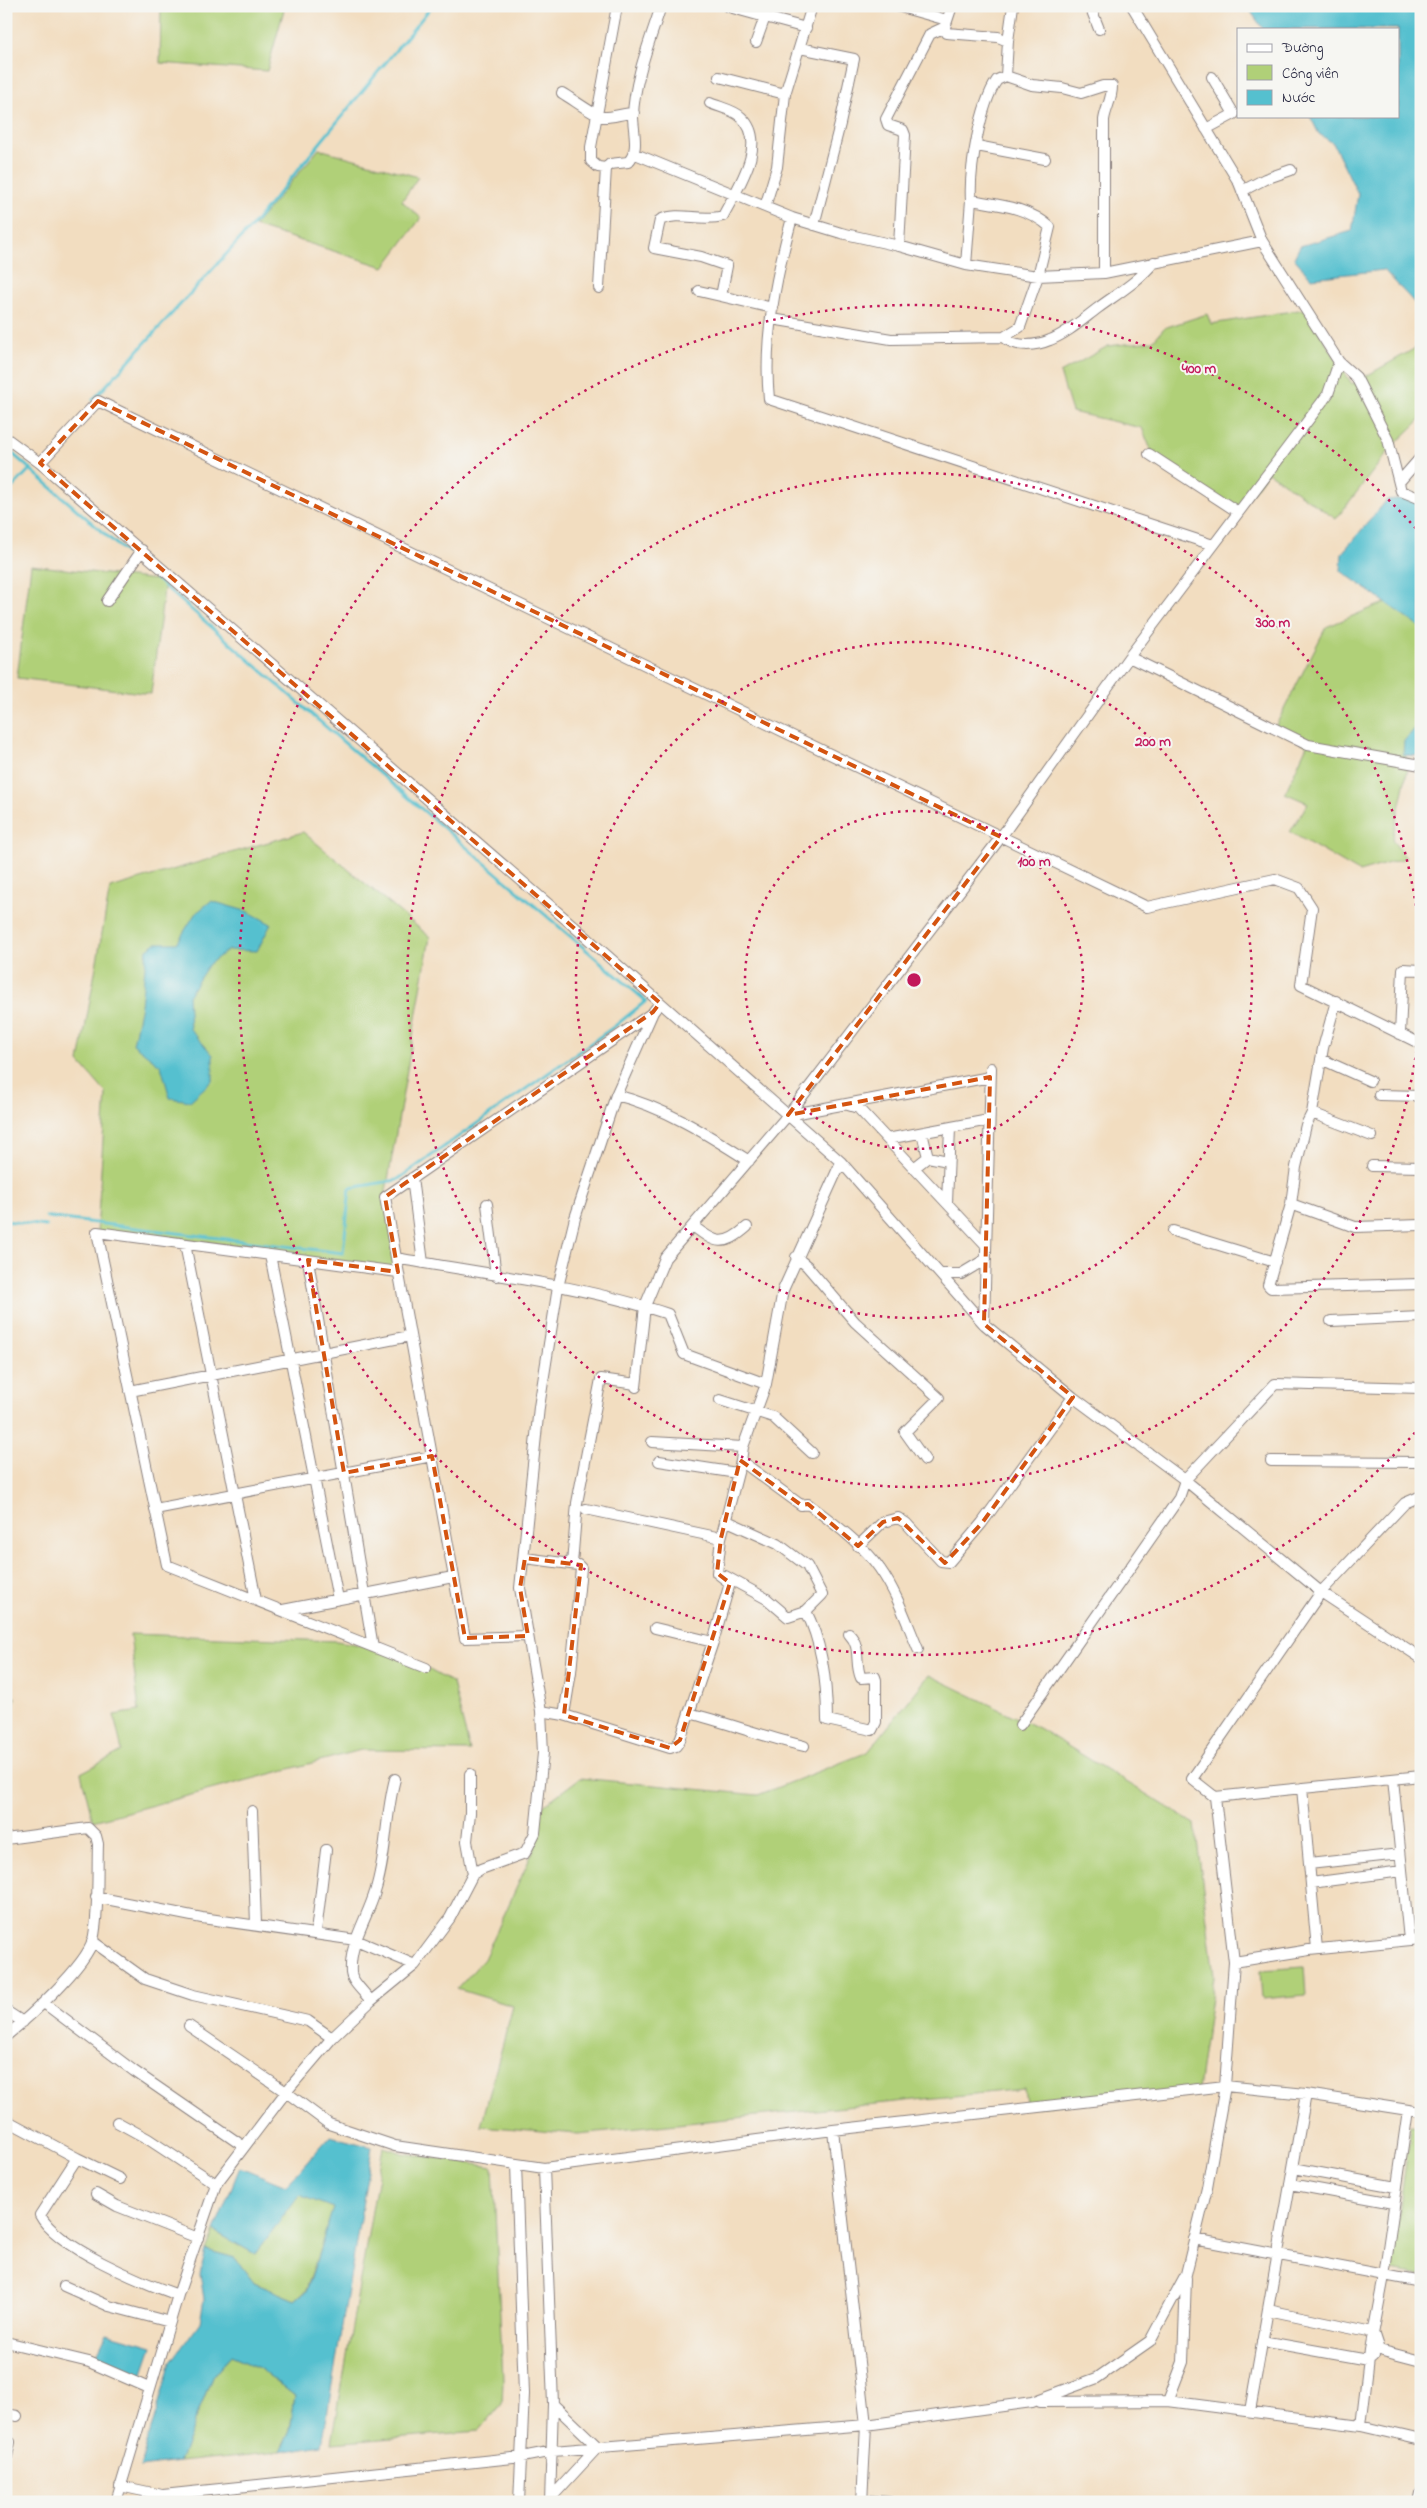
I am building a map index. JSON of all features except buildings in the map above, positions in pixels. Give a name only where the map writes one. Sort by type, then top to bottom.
[{"type":"street","points":[[606,168],[598,167],[591,161],[591,147],[617,6]]},
{"type":"street","points":[[599,288],[606,168],[612,163],[628,162],[633,153],[634,113],[638,82],[661,6]]},
{"type":"street","points":[[756,42],[767,6]]},
{"type":"street","points":[[764,207],[777,167],[785,94],[812,6]]},
{"type":"street","points":[[897,6],[946,23]]},
{"type":"street","points":[[952,6],[946,23],[946,34],[998,37],[1008,42]]},
{"type":"street","points":[[1006,76],[1013,6]]},
{"type":"street","points":[[1090,6],[1099,29]]},
{"type":"street","points":[[1132,6],[1242,191],[1262,242],[1339,362],[1356,377],[1388,440],[1400,481],[1401,491],[1421,499]]},
{"type":"street","points":[[729,7],[806,28]]},
{"type":"street","points":[[899,246],[904,134],[902,130],[888,124],[886,119],[930,34],[946,23]]},
{"type":"street","points":[[800,48],[854,59],[840,124],[814,225]]},
{"type":"street","points":[[966,265],[971,200],[970,182],[977,146],[988,97],[997,80],[1006,76],[1032,85],[1062,88],[1082,93],[1111,85],[1112,98],[1105,112],[1104,128],[1104,273]]},
{"type":"street","points":[[718,77],[785,94]]},
{"type":"street","points":[[1206,129],[1234,114],[1212,77]]},
{"type":"street","points":[[562,93],[601,117],[634,113]]},
{"type":"street","points":[[710,103],[741,117],[753,135],[750,163],[723,216],[709,220],[668,216],[660,220],[656,229],[654,248],[702,257],[727,266],[720,296]]},
{"type":"street","points":[[977,146],[1045,159]]},
{"type":"street","points":[[633,153],[764,207],[814,225],[966,265],[1038,276],[1104,273],[1262,242]]},
{"type":"street","points":[[1242,191],[1265,179],[1291,170]]},
{"type":"street","points":[[772,319],[891,339],[1004,337],[1020,327],[1038,276],[1050,227],[1037,215],[994,203],[971,200]]},
{"type":"street","points":[[792,218],[781,258],[773,308],[767,380],[769,399],[1213,545]]},
{"type":"street","points":[[1004,337],[1009,342],[1025,345],[1050,340],[1075,326],[1121,292],[1139,278],[1154,262]]},
{"type":"street","points":[[699,292],[773,308]]},
{"type":"street","points":[[572,1564],[577,1503],[602,1379],[636,1385],[645,1306],[665,1258],[788,1115],[1001,837],[1129,657],[1328,394],[1339,362]]},
{"type":"street","points":[[40,462],[98,401],[1147,907],[1275,879],[1299,888],[1312,908],[1301,985],[1421,1044]]},
{"type":"street","points":[[6,438],[40,462],[140,553],[562,915],[660,1004],[841,1162],[942,1274],[984,1324],[1073,1397],[1185,1480],[1321,1592],[1421,1658]]},
{"type":"street","points":[[1149,454],[1238,512]]},
{"type":"street","points":[[1400,481],[1421,458]]},
{"type":"street","points":[[107,601],[140,553]]},
{"type":"street","points":[[1129,657],[1308,745],[1421,765]]},
{"type":"street","points":[[1400,1034],[1403,969],[1421,970]]},
{"type":"street","points":[[1336,1001],[1321,1059],[1312,1113],[1306,1125],[1300,1150],[1291,1204],[1268,1281],[1272,1288],[1421,1284]]},
{"type":"street","points":[[528,1636],[465,1638],[385,1197],[653,1012],[660,1004]]},
{"type":"street","points":[[116,2502],[178,2295],[216,2184],[243,2146],[332,2038],[371,2001],[415,1965],[450,1918],[473,1874],[481,1868],[525,1853],[532,1840],[543,1753],[541,1711],[520,1588],[525,1558],[539,1407],[558,1288],[574,1218],[616,1095],[653,1012]]},
{"type":"street","points":[[1321,1059],[1370,1081]]},
{"type":"street","points":[[788,1115],[990,1073],[984,1324]]},
{"type":"street","points":[[616,1095],[636,1100],[677,1119],[709,1135],[749,1160]]},
{"type":"street","points":[[1379,1095],[1421,1096]]},
{"type":"street","points":[[847,1104],[858,1108],[986,1245]]},
{"type":"street","points":[[1312,1113],[1372,1136]]},
{"type":"street","points":[[887,1139],[989,1120]]},
{"type":"street","points":[[947,1203],[950,1128]]},
{"type":"street","points":[[922,1132],[928,1157]]},
{"type":"street","points":[[914,1168],[928,1157],[948,1161]]},
{"type":"street","points":[[717,1573],[721,1538],[743,1447],[766,1384],[783,1290],[796,1257],[841,1162]]},
{"type":"street","points":[[1372,1166],[1421,1167]]},
{"type":"street","points":[[412,1178],[423,1263]]},
{"type":"street","points":[[487,1204],[496,1276]]},
{"type":"street","points":[[1291,1204],[1355,1226],[1421,1225]]},
{"type":"street","points":[[693,1226],[712,1241],[722,1243],[737,1236],[747,1227]]},
{"type":"street","points":[[1173,1231],[1275,1262]]},
{"type":"street","points":[[398,1272],[97,1232],[167,1565],[426,1668]]},
{"type":"street","points":[[185,1244],[256,1600]]},
{"type":"street","points":[[270,1255],[338,1599]]},
{"type":"street","points":[[796,1257],[807,1266],[855,1322],[939,1398],[905,1432],[925,1460]]},
{"type":"street","points":[[396,1258],[645,1306],[668,1314],[684,1354],[766,1384]]},
{"type":"street","points":[[942,1274],[961,1274],[986,1259]]},
{"type":"street","points":[[308,1260],[373,1647]]},
{"type":"street","points":[[1331,1321],[1421,1318]]},
{"type":"street","points":[[130,1391],[410,1336]]},
{"type":"street","points":[[1020,1725],[1179,1498],[1185,1480],[1275,1384],[1421,1388]]},
{"type":"street","points":[[858,1546],[884,1522],[898,1518],[906,1523],[941,1560],[949,1562],[982,1523],[1073,1397]]},
{"type":"street","points":[[720,1400],[773,1417],[812,1453]]},
{"type":"street","points":[[652,1442],[743,1447]]},
{"type":"street","points":[[155,1509],[432,1456]]},
{"type":"street","points":[[1271,1460],[1421,1462]]},
{"type":"street","points":[[659,1461],[737,1473]]},
{"type":"street","points":[[741,1461],[801,1505],[808,1504],[840,1529],[880,1568],[899,1603],[918,1649]]},
{"type":"street","points":[[1168,2401],[1183,2362],[1186,2274],[1206,2188],[1225,2086],[1234,1962],[1214,1797],[1192,1779],[1321,1592],[1405,1503],[1421,1496]]},
{"type":"street","points":[[586,1509],[721,1538]]},
{"type":"street","points":[[717,1573],[738,1582],[767,1599],[788,1617],[806,1611],[822,1595],[807,1566],[778,1544],[725,1520]]},
{"type":"street","points":[[525,1558],[572,1564],[581,1568],[571,1672],[564,1715]]},
{"type":"street","points":[[541,1711],[564,1715],[670,1748],[676,1746],[680,1740],[713,1642],[730,1583],[717,1573]]},
{"type":"street","points":[[282,1610],[454,1576]]},
{"type":"street","points":[[806,1611],[814,1627],[821,1658],[827,1720],[872,1730],[876,1722],[876,1680],[875,1677],[861,1678],[858,1672],[857,1647],[849,1634]]},
{"type":"street","points":[[655,1628],[713,1642]]},
{"type":"street","points":[[689,1713],[732,1724],[768,1738],[804,1746]]},
{"type":"street","points":[[470,1774],[470,1813],[467,1840],[473,1874]]},
{"type":"street","points":[[1214,1797],[1421,1776]]},
{"type":"street","points":[[371,2001],[351,1976],[351,1957],[375,1893],[382,1865],[390,1799],[396,1779]]},
{"type":"street","points":[[1393,1779],[1409,1940]]},
{"type":"street","points":[[1302,1788],[1317,1949]]},
{"type":"street","points":[[252,1811],[256,1924]]},
{"type":"street","points":[[6,1839],[88,1828],[93,1831],[98,1844],[92,1941],[80,1961],[44,2003],[6,2036]]},
{"type":"street","points":[[316,1932],[326,1850]]},
{"type":"street","points":[[1309,1864],[1400,1854]]},
{"type":"street","points":[[1311,1883],[1402,1871]]},
{"type":"street","points":[[96,1897],[202,1918],[316,1932],[356,1940],[415,1965]]},
{"type":"street","points":[[1234,1962],[1317,1949],[1421,1939]]},
{"type":"street","points":[[92,1941],[144,1979],[193,1995],[308,2021],[332,2038]]},
{"type":"street","points":[[44,2003],[134,2071],[243,2146]]},
{"type":"street","points":[[6,2011],[23,2022]]},
{"type":"street","points":[[188,2026],[286,2092],[329,2124],[395,2146],[544,2168],[833,2130],[1225,2086],[1306,2094],[1421,2112]]},
{"type":"street","points":[[1250,2411],[1306,2094]]},
{"type":"street","points":[[1362,2426],[1368,2360],[1384,2276],[1393,2203],[1408,2110]]},
{"type":"street","points":[[6,2120],[120,2179]]},
{"type":"street","points":[[117,2122],[148,2139],[216,2184]]},
{"type":"street","points":[[833,2130],[866,2425],[862,2501],[889,2502]]},
{"type":"street","points":[[77,2158],[40,2215],[46,2227],[112,2269],[178,2295]]},
{"type":"street","points":[[516,2164],[524,2394],[520,2502]]},
{"type":"street","points":[[544,2168],[553,2404],[550,2500]]},
{"type":"street","points":[[1293,2168],[1396,2187]]},
{"type":"street","points":[[1290,2184],[1393,2203]]},
{"type":"street","points":[[96,2194],[117,2206],[198,2238]]},
{"type":"street","points":[[1194,2239],[1421,2282]]},
{"type":"street","points":[[1032,2402],[1097,2378],[1150,2341],[1186,2274]]},
{"type":"street","points":[[64,2286],[109,2306],[170,2322]]},
{"type":"street","points":[[1268,2310],[1373,2332]]},
{"type":"street","points":[[1373,2332],[1378,2350]]},
{"type":"street","points":[[1262,2341],[1368,2360]]},
{"type":"street","points":[[6,2342],[89,2362],[149,2388]]},
{"type":"street","points":[[1368,2360],[1378,2350]]},
{"type":"street","points":[[1378,2350],[1421,2361]]},
{"type":"street","points":[[143,2502],[163,2495],[522,2457],[553,2451],[866,2425],[1032,2402],[1168,2401],[1362,2426],[1421,2440]]},
{"type":"street","points":[[553,2404],[598,2447]]},
{"type":"street","points":[[6,2414],[17,2416]]},
{"type":"street","points":[[6,2461],[10,2442]]},
{"type":"street","points":[[550,2500],[598,2447]]},
{"type":"street","points":[[120,2486],[163,2495]]},
{"type":"street","points":[[1419,2502],[1421,2493]]},
{"type":"highlighted area","points":[[98,401],[1001,837],[788,1115],[990,1077],[984,1324],[1073,1397],[982,1523],[945,1563],[898,1518],[883,1522],[858,1546],[808,1504],[801,1505],[740,1460],[721,1538],[717,1573],[730,1583],[680,1740],[670,1748],[564,1715],[581,1565],[525,1558],[520,1588],[528,1636],[465,1638],[432,1456],[344,1473],[308,1260],[398,1272],[385,1197],[653,1012],[660,1003],[40,463]]},
{"type":"green space","points":[[161,6],[285,6],[267,71],[160,63]]},
{"type":"green space","points":[[319,149],[418,177],[402,201],[421,218],[384,267],[254,226]]},
{"type":"green space","points":[[1305,309],[1352,384],[1421,345],[1421,419],[1391,448],[1336,519],[1268,472],[1238,512],[1154,457],[1142,428],[1072,412],[1060,373],[1108,346],[1153,341],[1164,328],[1207,314],[1211,324]]},
{"type":"green space","points":[[31,565],[165,581],[151,694],[17,678]]},
{"type":"green space","points":[[1389,601],[1421,627],[1421,661],[1418,669],[1421,671],[1421,722],[1409,736],[1404,746],[1409,763],[1392,840],[1406,858],[1359,872],[1290,832],[1308,803],[1285,793],[1307,745],[1274,729],[1326,627]]},
{"type":"green space","points":[[303,832],[430,937],[385,1197],[398,1272],[97,1232],[106,1093],[79,1062],[110,888]]},
{"type":"green space","points":[[130,1634],[337,1641],[373,1647],[426,1668],[453,1683],[470,1751],[361,1750],[93,1821],[81,1773],[122,1751],[114,1715],[139,1711]]},
{"type":"green space","points":[[929,1675],[1040,1729],[1195,1824],[1214,1976],[1198,2089],[1027,2108],[1024,2089],[578,2134],[481,2126],[513,2006],[457,1989],[484,1959],[535,1847],[537,1810],[580,1778],[758,1795],[868,1752]]},
{"type":"green space","points":[[6,1696],[15,1697],[7,1769],[6,1768]]},
{"type":"green space","points":[[1304,1967],[1306,1995],[1262,1999],[1260,1970]]},
{"type":"green space","points":[[1411,2126],[1421,2127],[1421,2276],[1391,2271]]},
{"type":"green space","points":[[383,2147],[403,2153],[493,2167],[503,2380],[502,2404],[479,2431],[332,2443]]},
{"type":"green space","points":[[299,2194],[334,2208],[306,2290],[295,2300],[254,2283],[235,2258],[206,2250],[214,2231],[255,2254]]},
{"type":"green space","points":[[231,2356],[259,2368],[295,2396],[290,2431],[280,2452],[179,2462],[212,2377]]},
{"type":"water","points":[[1247,6],[1421,6],[1421,310],[1384,270],[1311,278],[1294,258],[1300,246],[1352,231],[1358,194],[1333,143],[1319,134],[1311,118],[1400,118],[1400,28],[1262,28]]},
{"type":"water","points":[[1408,498],[1421,505],[1421,628],[1341,571],[1342,553],[1387,500]]},
{"type":"water","points":[[1421,722],[1421,756],[1403,755],[1404,741]]},
{"type":"water","points":[[211,901],[249,912],[271,924],[257,951],[228,950],[209,964],[188,996],[190,1029],[213,1055],[213,1080],[190,1101],[170,1098],[161,1066],[133,1044],[141,1005],[147,949],[156,943],[177,943],[195,914]]},
{"type":"water","points":[[330,2136],[372,2147],[322,2445],[280,2452],[290,2431],[295,2396],[259,2368],[231,2356],[212,2377],[179,2462],[140,2467],[171,2362],[200,2322],[204,2299],[200,2274],[206,2250],[235,2258],[254,2283],[295,2300],[307,2290],[333,2208],[299,2195],[255,2254],[214,2231],[240,2167],[286,2186]]},
{"type":"water","points":[[107,2333],[152,2346],[141,2378],[96,2356]]},
{"type":"waterway","points":[[93,400],[252,226],[432,6]]},
{"type":"waterway","points":[[6,448],[348,746],[646,1001],[615,1026],[397,1180],[350,1188],[343,1253],[46,1217]]},
{"type":"waterway","points":[[6,494],[31,468]]},
{"type":"waterway","points":[[6,1221],[46,1226]]}]
